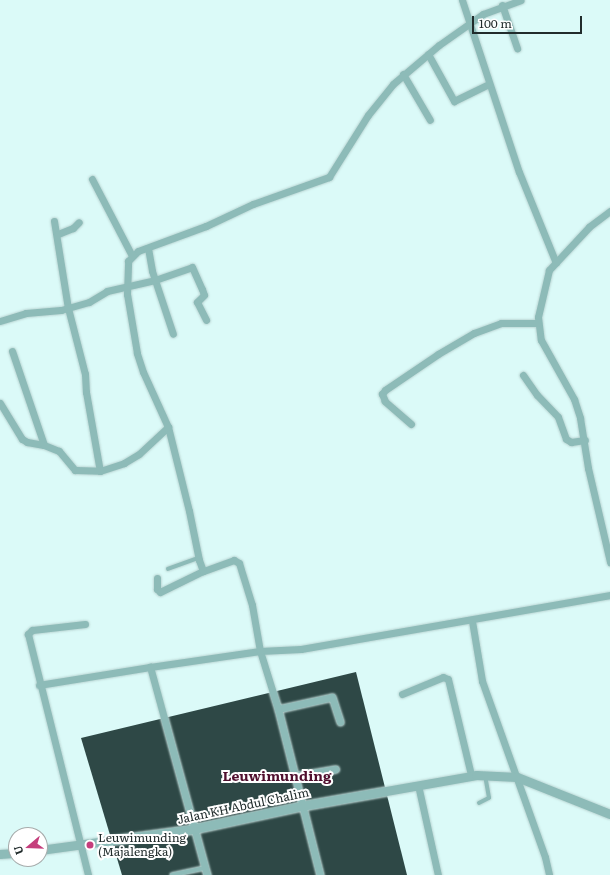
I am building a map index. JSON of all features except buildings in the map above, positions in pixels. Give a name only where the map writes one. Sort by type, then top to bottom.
[{"type":"street","points":[[462,0],[468,26],[519,172],[556,263]]},
{"type":"street","points":[[204,571],[196,550],[189,511],[168,427],[142,372],[127,288],[126,273],[132,256],[148,248],[206,226],[253,204],[329,177],[378,100],[403,74],[483,14],[502,5],[521,0]]},
{"type":"street","points":[[502,5],[517,48]]},
{"type":"street","points":[[428,54],[454,101],[489,84]]},
{"type":"street","points":[[403,74],[430,120]]},
{"type":"street","points":[[92,179],[132,256]]},
{"type":"street","points":[[610,211],[589,227],[549,270],[538,320],[541,340],[549,357],[574,399],[585,440],[588,468],[610,562]]},
{"type":"street","points":[[54,221],[58,234],[68,308],[85,374],[86,392],[100,471]]},
{"type":"street","points":[[58,234],[73,228],[79,222]]},
{"type":"street","points":[[148,248],[155,280],[173,334]]},
{"type":"street","points":[[0,321],[26,313],[46,313],[68,308],[89,302],[107,291],[127,288],[192,267],[204,295],[197,302],[206,320]]},
{"type":"street","points":[[411,424],[385,401],[382,394],[384,390],[438,354],[474,333],[501,323],[538,320]]},
{"type":"street","points":[[12,351],[44,445]]},
{"type":"street","points":[[523,375],[537,395],[558,417],[566,440],[571,442],[585,440]]},
{"type":"street","points":[[0,403],[22,438],[32,444],[44,445],[65,456],[69,464],[75,470],[100,471],[124,463],[139,454],[168,427]]},
{"type":"street","points":[[157,578],[157,589],[160,592],[204,571],[234,560],[239,563],[252,605],[260,651],[278,709],[301,806],[320,875]]},
{"type":"street","points":[[39,685],[260,651],[301,649],[375,635],[472,621],[515,611],[610,595]]},
{"type":"street","points":[[472,621],[482,681],[545,856],[549,875]]},
{"type":"street","points":[[85,624],[29,632],[39,685],[88,875]]},
{"type":"street","points":[[150,667],[193,829],[206,872]]},
{"type":"street","points":[[402,694],[443,677],[448,679],[471,775]]},
{"type":"street","points":[[278,709],[332,697],[340,722]]},
{"type":"street","points":[[295,776],[335,769]]},
{"type":"street","name":"Jalan KH Abdul Chalim","points":[[48,849],[80,846],[193,829],[301,806],[471,775],[485,774],[517,777],[610,814]]},
{"type":"street","points":[[418,785],[438,875]]},
{"type":"lane","points":[[168,569],[198,558]]},
{"type":"lane","points":[[479,803],[489,798],[485,774]]},
{"type":"lane","points":[[172,875],[206,872]]},
{"type":"place","name":"Leuwimunding (Majalengka)","points":[[90,845]]},
{"type":"district","name":"Leuwimunding","points":[[277,775]]}]
